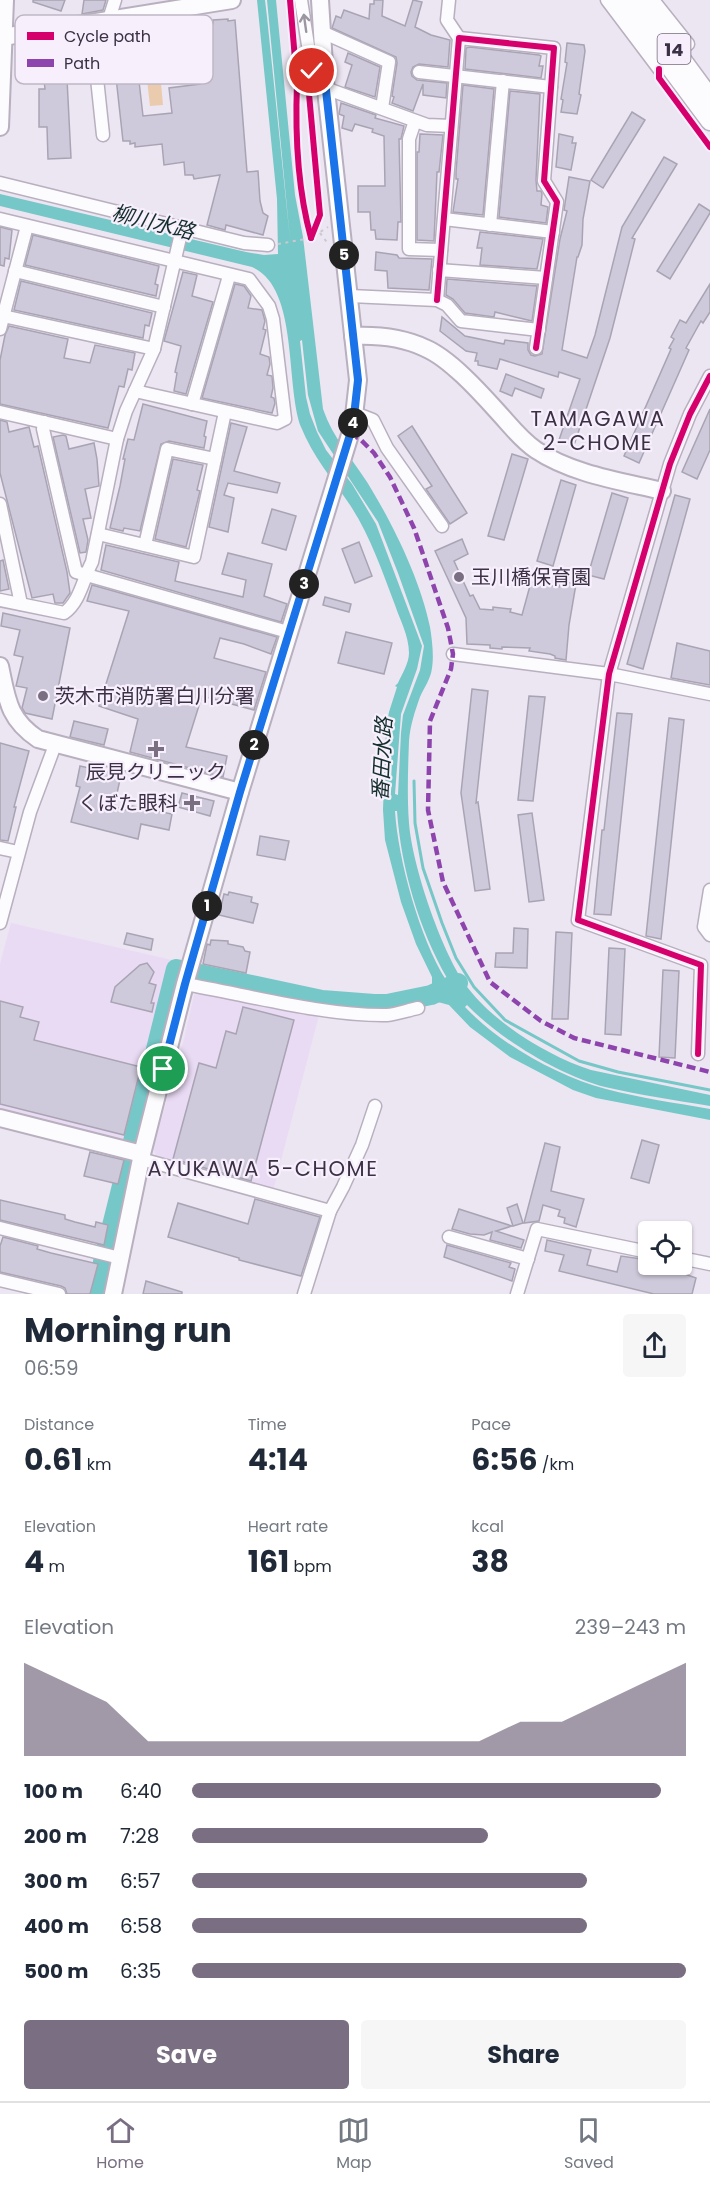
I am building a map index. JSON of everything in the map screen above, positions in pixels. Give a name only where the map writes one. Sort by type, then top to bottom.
[{"type":"main road","points":[[0,127],[5,0]]},
{"type":"main road","points":[[127,15],[175,4],[232,0]]},
{"type":"main road","points":[[113,1294],[110,1256],[141,1157],[187,976],[240,792],[333,492],[355,412],[358,380],[325,85],[321,0]]},
{"type":"main road","name":"14","points":[[620,0],[710,121]]},
{"type":"main road","name":"14","points":[[638,0],[710,98]]},
{"type":"main road","points":[[3,37],[15,35]]},
{"type":"main road","points":[[353,336],[390,337],[426,348],[458,372],[499,412],[521,440],[537,451],[563,464],[598,476],[662,491]]},
{"type":"main road","points":[[0,666],[8,704],[14,718],[26,731],[38,739],[240,792]]},
{"type":"main road","points":[[0,1118],[141,1157]]},
{"type":"street","points":[[110,15],[115,0]]},
{"type":"street","points":[[302,0],[312,71],[325,85],[427,125],[451,126]]},
{"type":"street","points":[[437,300],[459,38],[447,20],[448,0]]},
{"type":"street","points":[[607,0],[659,69],[663,66]]},
{"type":"street","points":[[653,0],[688,44],[683,48]]},
{"type":"street","points":[[322,32],[389,62],[382,108]]},
{"type":"street","points":[[459,38],[554,48],[544,182],[557,202],[536,348]]},
{"type":"street","points":[[418,72],[551,87]]},
{"type":"street","points":[[490,225],[503,81]]},
{"type":"street","points":[[98,84],[103,135]]},
{"type":"street","points":[[415,121],[409,139],[409,249],[441,250]]},
{"type":"street","points":[[0,183],[181,232],[268,245]]},
{"type":"street","points":[[0,219],[175,259],[229,276],[249,279],[269,306],[273,319],[285,419],[277,423],[135,392]]},
{"type":"street","points":[[444,219],[553,232]]},
{"type":"street","points":[[0,329],[27,226]]},
{"type":"street","points":[[0,600],[64,613],[74,606],[84,576],[92,562],[117,439],[154,348],[181,232]]},
{"type":"street","points":[[440,270],[546,278]]},
{"type":"street","points":[[15,272],[164,307]]},
{"type":"street","points":[[192,405],[229,276]]},
{"type":"street","points":[[350,296],[437,300],[447,305],[461,321],[539,330]]},
{"type":"street","points":[[3,316],[154,348]]},
{"type":"street","points":[[698,1054],[701,965],[578,920],[609,674],[670,464],[690,414],[710,376]]},
{"type":"street","points":[[0,412],[117,439]]},
{"type":"street","points":[[98,534],[194,557],[225,412]]},
{"type":"street","points":[[355,412],[373,420],[387,448],[442,526]]},
{"type":"street","points":[[44,422],[43,429],[76,572],[288,632]]},
{"type":"street","points":[[144,545],[167,449],[215,459]]},
{"type":"street","points":[[0,504],[21,604]]},
{"type":"street","points":[[453,654],[609,674],[710,694]]},
{"type":"street","points":[[0,923],[30,812],[55,745]]},
{"type":"street","points":[[0,848],[18,852]]},
{"type":"street","points":[[710,890],[704,927],[710,935]]},
{"type":"street","points":[[187,976],[327,1010],[389,1015],[418,1008]]},
{"type":"street","points":[[304,1294],[330,1211],[362,1145],[375,1106]]},
{"type":"street","points":[[141,1157],[330,1211]]},
{"type":"street","points":[[0,1228],[110,1256]]},
{"type":"street","points":[[517,1294],[537,1229],[638,1250]]},
{"type":"street","points":[[449,1237],[528,1259]]},
{"type":"street","points":[[692,1260],[710,1264]]},
{"type":"street","points":[[0,1280],[59,1294]]},
{"type":"path","points":[[268,245],[303,240],[320,233]]},
{"type":"shaded area","points":[[257,0],[265,0],[290,239],[267,0],[276,0],[295,195],[303,237],[323,409],[337,438],[367,482],[396,534],[420,590],[430,627],[432,668],[418,702],[410,730],[408,803],[411,841],[429,906],[438,929],[465,984],[490,1012],[522,1036],[557,1056],[591,1070],[710,1095],[710,1106],[605,1087],[569,1074],[513,1043],[467,1005],[465,1007],[479,1021],[512,1046],[568,1076],[606,1089],[710,1109],[710,1120],[596,1098],[573,1090],[510,1057],[470,1027],[449,1005],[438,1002],[436,990],[432,985],[432,977],[416,944],[401,902],[385,840],[383,810],[386,728],[397,687],[395,686],[408,661],[408,640],[364,528],[317,457],[301,427],[296,409],[284,315],[277,294],[267,278],[252,267],[0,206],[0,194],[264,255],[278,254],[277,199]],"holes":[[[302,340],[308,395],[318,431],[378,522],[424,646],[420,670],[403,715],[398,795],[395,794],[401,714],[417,669],[422,646],[376,524],[352,484],[326,450],[317,432],[306,397],[300,341]],[[395,811],[397,811],[399,833],[413,897],[446,980],[427,943],[412,899],[401,852]]]},
{"type":"shaded area","points":[[148,84],[161,84],[163,105],[150,106]]},
{"type":"shaded area","points":[[11,923],[172,960],[128,1141],[0,1109],[0,964]]},
{"type":"shaded area","points":[[201,992],[319,1015],[273,1191],[157,1157],[153,1149],[194,995]]},
{"type":"building","points":[[33,0],[65,0],[61,11],[33,2]]},
{"type":"building","points":[[84,0],[106,0],[103,10],[82,14]]},
{"type":"building","points":[[374,0],[383,0],[382,16],[405,26],[413,0],[422,2],[415,27],[431,35],[450,40],[448,67],[419,64],[413,67],[411,72],[417,80],[447,83],[446,98],[423,95],[423,84],[413,111],[392,103],[396,57],[332,28],[336,16],[341,18],[344,10],[369,19],[370,4],[374,4]]},
{"type":"building","points":[[213,20],[235,20],[247,172],[258,171],[260,201],[263,213],[268,216],[263,235],[226,225],[225,230],[207,225],[220,175],[194,179],[193,175],[185,175],[184,162],[164,165],[162,144],[135,147],[135,143],[130,144],[130,141],[123,141],[117,84],[139,84],[143,116],[172,113],[169,88],[213,84]]},
{"type":"building","points":[[567,43],[584,45],[585,51],[577,114],[561,112]]},
{"type":"building","points":[[466,48],[539,55],[541,56],[539,66],[543,66],[541,78],[465,69]]},
{"type":"building","points":[[348,53],[380,67],[375,97],[345,87],[352,65],[345,62]]},
{"type":"building","points":[[44,84],[67,84],[71,158],[48,159],[47,127],[39,127],[39,89],[45,89]]},
{"type":"building","points":[[463,85],[494,89],[483,215],[453,212],[458,179],[456,179],[456,172]]},
{"type":"building","points":[[510,91],[540,94],[536,180],[537,191],[541,191],[542,194],[541,205],[548,207],[546,223],[499,217]]},
{"type":"building","points":[[341,103],[376,115],[375,118],[404,126],[401,139],[399,139],[401,222],[398,222],[397,240],[376,239],[375,230],[371,230],[370,212],[358,212],[358,186],[385,186],[384,136],[372,132],[373,129],[355,124],[352,131],[342,128],[344,116],[339,114]]},
{"type":"building","points":[[632,112],[645,120],[603,188],[591,180]]},
{"type":"building","points":[[420,134],[443,135],[439,172],[437,172],[434,241],[417,240],[417,152],[419,152]]},
{"type":"building","points":[[559,134],[573,137],[572,143],[576,143],[571,170],[556,167]]},
{"type":"building","points":[[664,157],[677,164],[632,238],[635,239],[610,338],[574,445],[559,440],[580,379],[559,372],[558,377],[500,359],[497,369],[478,365],[478,361],[475,361],[477,353],[466,351],[440,331],[442,317],[465,336],[504,344],[505,340],[528,343],[531,355],[542,354],[560,239],[567,211],[564,210],[569,177],[590,181],[583,219],[582,245],[577,257],[562,350],[587,358],[622,227]]},
{"type":"building","points":[[699,204],[710,213],[670,279],[657,271]]},
{"type":"building","points":[[0,227],[12,230],[9,259],[5,258],[4,266],[0,265]]},
{"type":"building","points":[[480,232],[543,239],[537,269],[480,265],[482,248],[477,248]]},
{"type":"building","points":[[33,235],[159,266],[155,284],[158,285],[156,296],[25,265]]},
{"type":"building","points":[[376,252],[397,255],[399,258],[432,259],[429,290],[388,288],[387,271],[375,270]]},
{"type":"building","points":[[183,272],[197,275],[192,296],[213,302],[186,394],[174,391],[177,373],[175,372],[181,346],[164,341]]},
{"type":"building","points":[[447,279],[537,286],[532,321],[495,312],[494,317],[465,313],[453,299],[446,295]]},
{"type":"building","points":[[21,281],[152,313],[149,326],[145,325],[143,338],[14,310]]},
{"type":"building","points":[[235,284],[244,286],[251,296],[248,308],[262,310],[265,321],[263,329],[266,330],[260,354],[269,357],[267,375],[272,376],[271,397],[274,398],[275,403],[272,413],[202,398]]},
{"type":"building","points":[[710,284],[710,312],[703,323],[701,321],[686,348],[689,350],[639,463],[624,456],[671,349],[669,348],[674,339],[671,337],[680,320],[686,323]]},
{"type":"building","points":[[9,326],[68,339],[64,358],[90,363],[95,345],[135,353],[132,370],[128,369],[124,387],[119,386],[108,428],[0,404],[0,360]]},
{"type":"building","points":[[506,374],[544,389],[541,398],[515,388],[512,396],[500,391]]},
{"type":"building","points":[[143,404],[207,421],[204,436],[206,437],[204,448],[169,441],[161,444],[140,531],[124,528],[123,531],[110,528],[128,439],[134,440]]},
{"type":"building","points":[[710,409],[710,450],[697,479],[682,472]]},
{"type":"building","points":[[0,420],[7,422],[9,432],[29,427],[34,447],[38,446],[67,572],[70,593],[63,603],[55,603],[53,594],[32,598],[0,473]]},
{"type":"building","points":[[231,423],[247,427],[234,471],[280,483],[277,493],[228,483],[224,495],[234,498],[228,532],[209,527]]},
{"type":"building","points":[[412,426],[467,513],[450,524],[426,489],[432,486],[398,436]]},
{"type":"building","points":[[66,436],[69,449],[94,443],[99,486],[85,489],[91,518],[83,519],[88,540],[86,552],[80,553],[53,437]]},
{"type":"building","points":[[512,454],[528,459],[504,540],[488,536]]},
{"type":"building","points":[[173,459],[203,465],[197,490],[200,491],[186,547],[155,539]]},
{"type":"building","points":[[561,480],[576,485],[553,566],[537,561]]},
{"type":"building","points":[[612,493],[628,498],[604,579],[588,575]]},
{"type":"building","points":[[675,495],[690,499],[643,669],[627,664]]},
{"type":"building","points":[[272,509],[296,516],[286,550],[262,543]]},
{"type":"building","points":[[462,539],[468,554],[454,561],[470,596],[473,595],[480,609],[493,610],[493,607],[511,609],[510,612],[522,615],[531,582],[559,587],[560,581],[576,584],[566,660],[555,658],[550,654],[529,651],[530,648],[502,647],[502,649],[490,648],[490,645],[467,644],[466,618],[435,551]]},
{"type":"building","points":[[359,542],[372,576],[355,583],[342,549]]},
{"type":"building","points":[[106,545],[179,562],[175,581],[243,597],[246,580],[222,574],[228,553],[272,564],[264,596],[287,604],[281,622],[101,570]]},
{"type":"building","points":[[3,560],[9,589],[0,591],[0,561]]},
{"type":"building","points":[[92,585],[277,637],[271,654],[220,638],[214,658],[266,672],[254,710],[202,696],[186,747],[227,756],[223,777],[130,752],[138,719],[99,706],[129,611],[87,601]]},
{"type":"building","points":[[325,597],[351,604],[349,612],[323,605]]},
{"type":"building","points":[[3,613],[70,628],[52,719],[25,713],[22,708],[27,688],[16,686],[23,657],[14,655],[20,630],[1,626]]},
{"type":"building","points":[[346,632],[392,643],[384,674],[338,663]]},
{"type":"building","points":[[677,643],[710,651],[710,685],[671,678]]},
{"type":"building","points":[[472,689],[488,691],[476,803],[478,802],[490,889],[475,891],[461,793]]},
{"type":"building","points":[[529,696],[545,697],[533,801],[518,800]]},
{"type":"building","points":[[617,713],[632,714],[611,915],[594,914],[602,830],[604,830]]},
{"type":"building","points":[[669,718],[684,720],[661,939],[646,936]]},
{"type":"building","points":[[74,721],[108,729],[104,745],[70,737]]},
{"type":"building","points":[[0,743],[29,751],[14,807],[16,807],[8,841],[0,840]]},
{"type":"building","points":[[80,766],[121,775],[114,807],[131,811],[132,806],[172,814],[169,830],[141,824],[138,839],[71,822],[80,787],[76,786]]},
{"type":"building","points":[[182,793],[214,801],[210,816],[178,807]]},
{"type":"building","points":[[532,813],[544,900],[529,902],[518,815]]},
{"type":"building","points":[[260,836],[289,841],[285,860],[257,855]]},
{"type":"building","points":[[229,892],[252,897],[251,902],[258,904],[253,923],[219,915],[224,894],[228,895]]},
{"type":"building","points":[[514,928],[528,929],[527,968],[495,967],[496,953],[513,953]]},
{"type":"building","points":[[556,932],[572,933],[568,1019],[552,1019]]},
{"type":"building","points":[[127,933],[153,939],[151,950],[124,944]]},
{"type":"building","points":[[211,940],[228,941],[228,944],[243,947],[245,951],[250,952],[246,973],[203,964],[207,944],[210,945]]},
{"type":"building","points":[[609,948],[625,949],[621,1035],[605,1034]]},
{"type":"building","points":[[147,963],[154,972],[149,983],[156,985],[151,1003],[154,1003],[152,1012],[111,1002],[115,987],[140,965]]},
{"type":"building","points":[[663,970],[679,971],[675,1058],[659,1057]]},
{"type":"building","points":[[0,1001],[23,1007],[20,1017],[39,1022],[34,1040],[141,1067],[124,1135],[0,1104]]},
{"type":"building","points":[[243,1007],[294,1020],[251,1181],[173,1159],[199,1063],[216,1068],[226,1031],[236,1034]]},
{"type":"building","points":[[642,1140],[659,1145],[649,1183],[631,1178]]},
{"type":"building","points":[[545,1143],[560,1147],[551,1191],[584,1199],[576,1227],[564,1223],[565,1218],[558,1216],[560,1210],[543,1205],[539,1221],[524,1223]]},
{"type":"building","points":[[90,1152],[124,1160],[118,1184],[84,1176]]},
{"type":"building","points":[[255,1199],[320,1217],[301,1276],[239,1260],[239,1258],[168,1237],[178,1203],[248,1224]]},
{"type":"building","points":[[0,1200],[65,1215],[65,1219],[95,1227],[96,1222],[108,1225],[104,1245],[0,1220]]},
{"type":"building","points":[[517,1204],[523,1223],[513,1226],[507,1208]]},
{"type":"building","points":[[459,1209],[512,1226],[496,1231],[524,1240],[521,1248],[490,1240],[492,1232],[484,1235],[470,1234],[452,1229]]},
{"type":"building","points":[[3,1237],[38,1246],[37,1249],[51,1253],[98,1264],[90,1294],[67,1294],[65,1288],[61,1286],[0,1272],[0,1246]]},
{"type":"building","points":[[547,1240],[591,1250],[587,1265],[617,1272],[621,1256],[638,1259],[638,1275],[688,1275],[696,1278],[692,1294],[654,1294],[559,1271],[564,1255],[545,1251]]},
{"type":"building","points":[[447,1245],[511,1263],[509,1267],[515,1269],[512,1281],[444,1257]]},
{"type":"building","points":[[146,1281],[182,1292],[182,1294],[143,1294]]},
{"type":"waterway","points":[[414,781],[415,823],[423,868],[442,923],[456,958],[474,987],[505,1020],[579,1061],[618,1072],[710,1090]]},
{"type":"waterway","points":[[98,1294],[103,1262],[176,969],[322,1000],[374,1004],[387,1004],[431,995],[458,983]]},
{"type":"marked path","points":[[350,434],[360,439],[374,453],[390,477],[414,528],[448,628],[453,654],[451,669],[430,721],[428,810],[443,882],[490,982],[541,1021],[574,1038],[710,1072]]},
{"type":"cycle path","points":[[290,0],[297,83],[309,94],[320,215],[311,238]]},
{"type":"cycle path","points":[[437,300],[459,38],[554,48],[544,181],[557,202],[536,348]]},
{"type":"cycle path","points":[[659,69],[659,78],[710,147]]},
{"type":"cycle path","points":[[297,83],[298,160],[306,219],[311,238]]},
{"type":"cycle path","points":[[698,1054],[701,965],[578,920],[609,674],[670,464],[690,414],[710,376]]},
{"type":"place","name":"玉川橋保育園","points":[[459,577]]},
{"type":"place","name":"茨木市消防署白川分署","points":[[43,696]]},
{"type":"place","name":"辰見クリニック","points":[[156,749]]},
{"type":"place","name":"くぼた眼科","points":[[192,803]]},
{"type":"district","name":"TAMAGAWA 2-CHOME","points":[[598,430]]},
{"type":"district","name":"AYUKAWA 5-CHOME","points":[[263,1168]]},
{"type":"route","points":[[163,1069],[240,792],[353,425],[358,380],[350,296],[325,81],[312,71]]},
{"type":"water label","name":"柳川水路","points":[[153,222]]},
{"type":"water label","name":"番田水路","points":[[382,759]]}]
